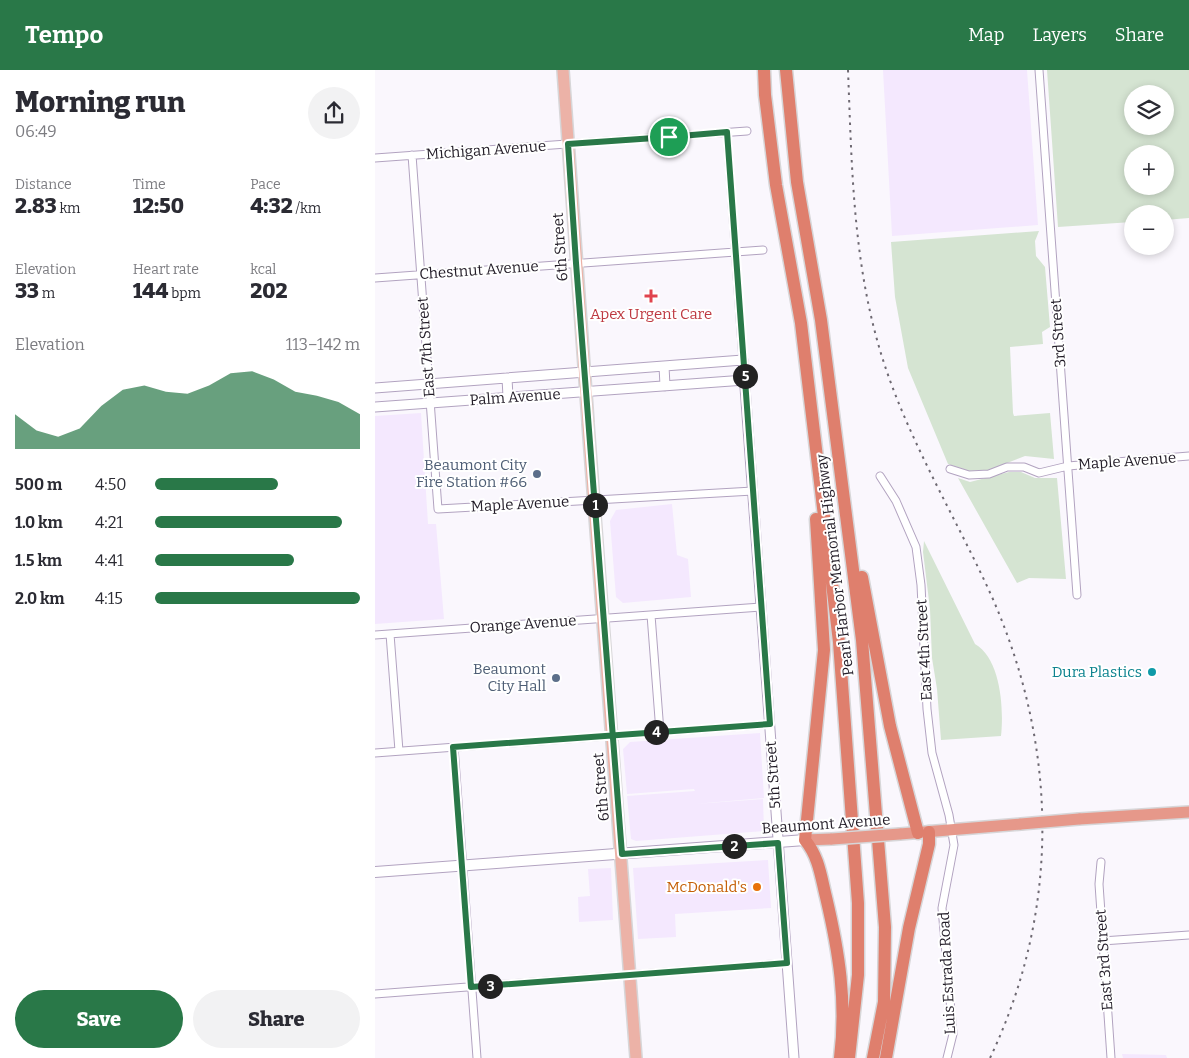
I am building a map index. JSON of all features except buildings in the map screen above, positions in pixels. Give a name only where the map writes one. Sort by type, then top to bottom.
[{"type":"highway","name":"Pearl Harbor Memorial Highway","points":[[764,70],[776,185],[801,323],[839,642],[858,903],[858,975],[849,1058]]},
{"type":"highway","name":"Pearl Harbor Memorial Highway","points":[[786,70],[797,182],[821,320],[846,502],[862,640],[885,927],[883,1002],[873,1058]]},
{"type":"highway","points":[[818,476],[816,513],[824,650],[805,840],[816,857],[840,958],[843,992],[840,1058]]},
{"type":"highway","points":[[846,502],[868,606],[890,726],[929,844],[909,928],[886,1058]]},
{"type":"highway","name":"Beaumont Avenue","points":[[805,840],[1189,812]]},
{"type":"main road","name":"6th Street","points":[[563,70],[636,1058]]},
{"type":"main road","name":"Beaumont Avenue","points":[[375,872],[805,840]]},
{"type":"street","name":"3rd Street","points":[[1039,70],[1077,595]]},
{"type":"street","name":"Michigan Avenue","points":[[375,158],[747,131]]},
{"type":"street","name":"5th Street","points":[[727,132],[794,1058]]},
{"type":"street","name":"East 7th Street","points":[[412,155],[438,509]]},
{"type":"street","name":"Chestnut Avenue","points":[[375,278],[763,250]]},
{"type":"street","name":"Palm Avenue","points":[[375,388],[743,360]]},
{"type":"street","points":[[664,366],[665,386]]},
{"type":"street","points":[[507,378],[509,397]]},
{"type":"street","name":"Palm Avenue","points":[[375,406],[745,380]]},
{"type":"street","name":"Maple Avenue","points":[[950,469],[976,476],[989,474],[1007,467],[1024,467],[1039,474],[1068,466],[1189,456]]},
{"type":"street","name":"East 4th Street","points":[[880,476],[896,501],[916,547],[921,585],[927,709],[932,753],[952,830]]},
{"type":"street","name":"Maple Avenue","points":[[438,509],[753,491]]},
{"type":"street","name":"Orange Avenue","points":[[375,635],[761,607]]},
{"type":"street","points":[[651,615],[660,732]]},
{"type":"street","points":[[390,634],[399,751]]},
{"type":"street","points":[[375,753],[770,724]]},
{"type":"street","points":[[453,747],[477,1058]]},
{"type":"street","name":"Luis Estrada Road","points":[[947,1058],[953,1034],[943,908],[954,846],[952,830]]},
{"type":"street","name":"East 3rd Street","points":[[1101,862],[1099,884],[1111,1058]]},
{"type":"street","points":[[1102,941],[1189,935]]},
{"type":"street","points":[[375,994],[787,963]]},
{"type":"shaded area","points":[[883,70],[1027,70],[1038,225],[892,236]]},
{"type":"shaded area","points":[[421,413],[428,524],[436,524],[444,619],[375,624],[375,416]]},
{"type":"shaded area","points":[[672,504],[677,555],[688,559],[691,597],[623,603],[616,597],[610,521],[616,510]]},
{"type":"shaded area","points":[[760,733],[764,798],[695,804],[763,799],[764,831],[636,841],[631,839],[627,796],[695,791],[694,789],[627,794],[623,749],[630,742]]},
{"type":"shaded area","points":[[768,860],[771,908],[675,914],[676,937],[638,939],[633,868]]},
{"type":"shaded area","points":[[611,868],[613,920],[579,922],[578,897],[590,896],[588,869]]},
{"type":"shaded area","points":[[1122,1054],[1166,1055],[1167,1058],[1123,1058]]},
{"type":"green space","points":[[1047,70],[1189,70],[1189,218],[1174,219],[1174,205],[1124,205],[1124,223],[1058,227]]},
{"type":"green space","points":[[1039,231],[1035,241],[1036,256],[1045,267],[1050,327],[1042,332],[1043,344],[1010,347],[1013,413],[1014,416],[1050,413],[1054,459],[1025,456],[989,470],[969,471],[948,464],[908,368],[895,297],[891,242]]},
{"type":"green space","points":[[1009,472],[1021,472],[1035,478],[1057,478],[1066,579],[1029,578],[1017,583],[958,478],[970,482]]},
{"type":"green space","points":[[924,541],[975,644],[984,651],[995,673],[1001,699],[1001,736],[941,740],[937,689],[932,658],[930,609],[923,552]]},
{"type":"railway","points":[[848,70],[856,222],[867,298],[876,335],[887,372],[910,430],[979,569],[1014,654],[1030,711],[1039,769],[1042,828],[1039,886],[1030,944],[1013,1002],[990,1058]]},
{"type":"place","name":"Apex Urgent Care","points":[[651,296]]},
{"type":"place","name":"Beaumont City Fire Station #66","points":[[537,474]]},
{"type":"place","name":"Dura Plastics","points":[[1152,672]]},
{"type":"place","name":"Beaumont City Hall","points":[[556,678]]},
{"type":"place","name":"McDonald's","points":[[757,887]]},
{"type":"route","points":[[669,137],[568,144],[573,232],[612,735],[622,854],[778,843],[787,963],[471,987],[453,747],[612,735],[770,724],[727,132],[669,137]]}]
